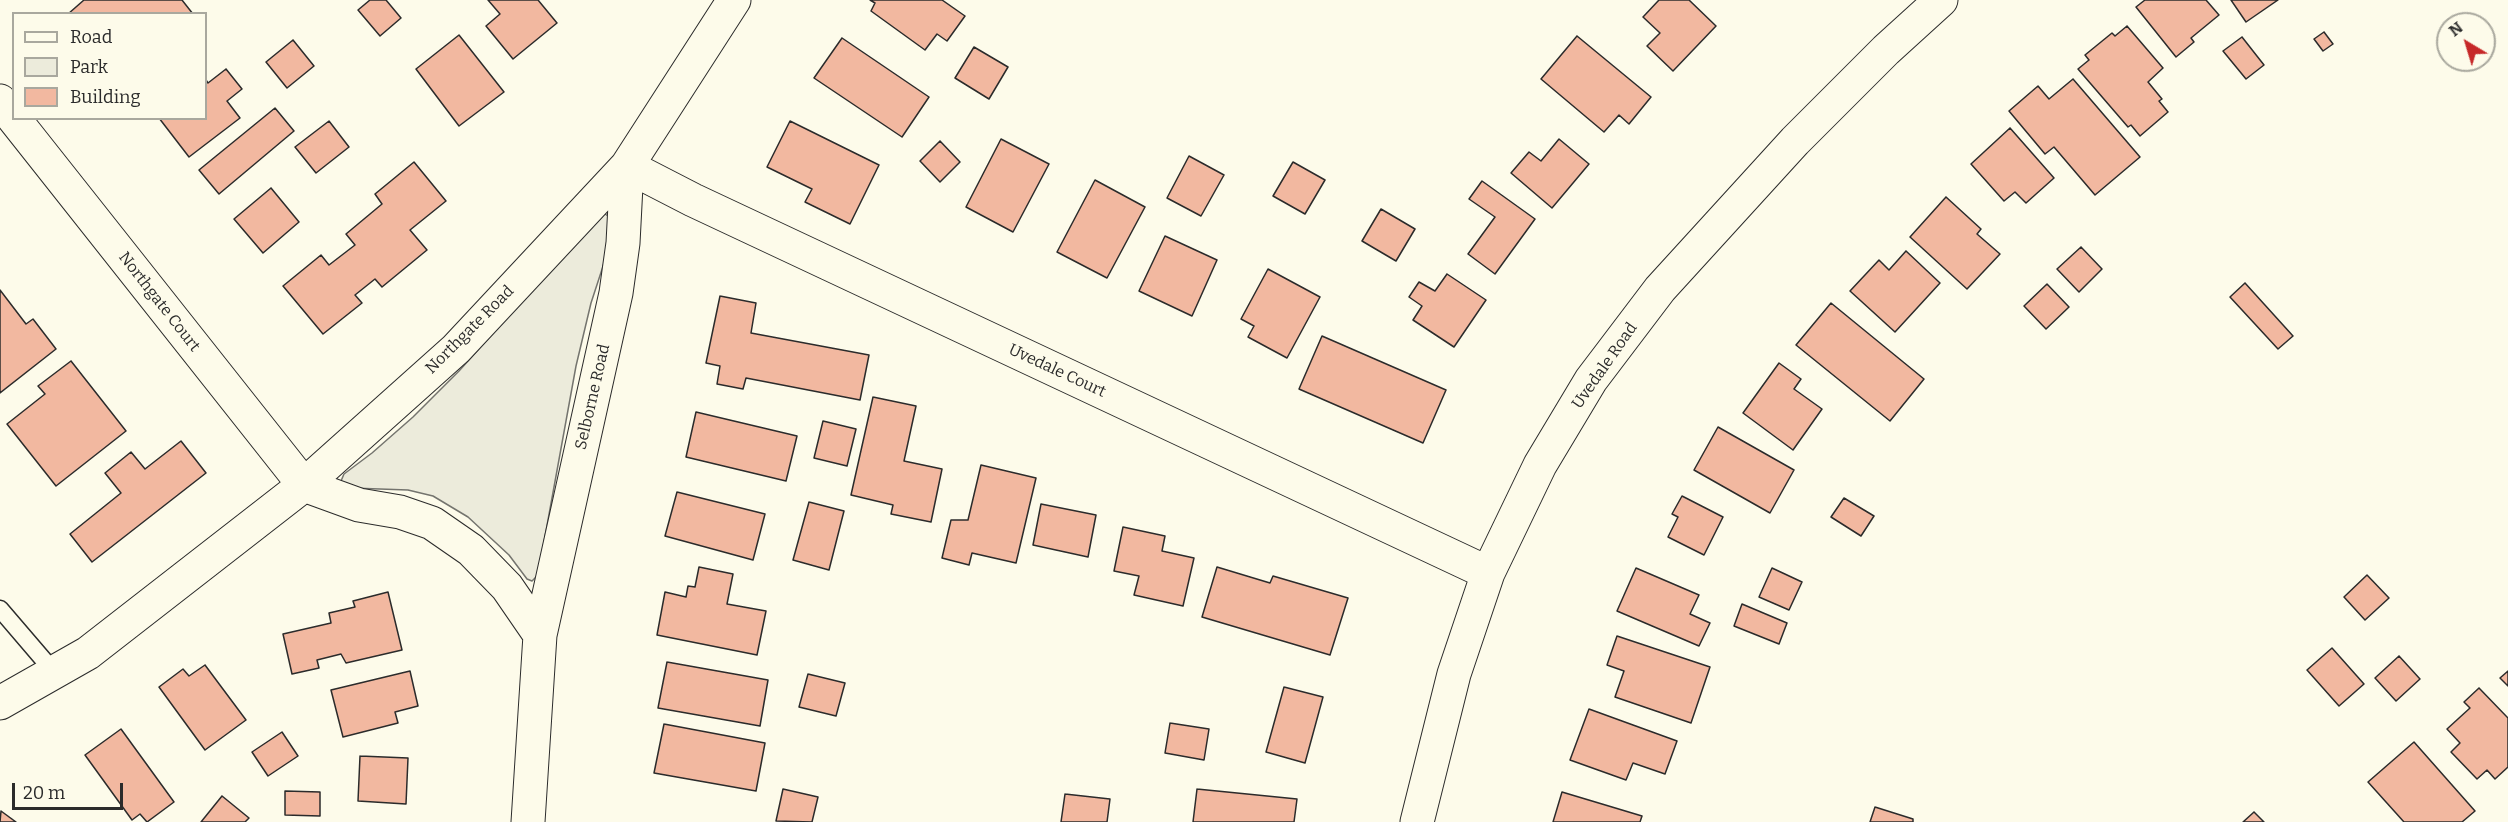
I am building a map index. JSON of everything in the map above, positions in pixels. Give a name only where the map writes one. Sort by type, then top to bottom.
[{"type":"street","points":[[627,166],[734,0]]},
{"type":"street","name":"Uvedale Road","points":[[1417,822],[1454,674],[1488,573],[1540,465],[1591,380],[1660,289],[1795,141],[1886,50],[1941,0]]},
{"type":"street","name":"Northgate Court","points":[[0,101],[12,116]]},
{"type":"street","name":"Northgate Court","points":[[15,120],[304,485]]},
{"type":"street","name":"Northgate Road","points":[[0,703],[88,653],[304,485],[456,348],[627,166]]},
{"type":"street","name":"Uvedale Court","points":[[627,166],[693,200],[1488,573]]},
{"type":"street","name":"Selborne Road","points":[[528,822],[540,635],[616,293],[624,243],[627,166]]},
{"type":"street","points":[[304,485],[359,505],[400,512],[432,523],[471,550],[493,572],[507,587],[540,635]]},
{"type":"lane","points":[[0,609],[54,672]]},
{"type":"green space","points":[[602,212],[611,218],[608,251],[591,303],[576,366],[538,575],[532,581],[527,579],[509,555],[468,517],[433,496],[408,490],[351,488],[341,481],[344,474],[413,417],[459,371]]},
{"type":"building","points":[[84,0],[182,0],[191,12],[70,12]]},
{"type":"building","points":[[370,0],[386,0],[401,18],[380,36],[358,10]]},
{"type":"building","points":[[488,0],[538,0],[557,23],[513,59],[486,26],[500,14]]},
{"type":"building","points":[[870,0],[942,0],[965,16],[947,41],[937,34],[925,50],[871,11],[875,3]]},
{"type":"building","points":[[1659,0],[1689,0],[1716,26],[1673,71],[1647,46],[1660,33],[1643,17]]},
{"type":"building","points":[[2145,0],[2206,0],[2219,15],[2191,38],[2194,42],[2176,57],[2136,7]]},
{"type":"building","points":[[2231,0],[2278,0],[2246,22]]},
{"type":"building","points":[[2127,26],[2163,68],[2148,82],[2162,99],[2159,101],[2168,112],[2140,136],[2131,125],[2128,127],[2078,69],[2089,60],[2085,55],[2112,33],[2115,36]]},
{"type":"building","points":[[2324,32],[2333,44],[2323,51],[2314,39]]},
{"type":"building","points":[[459,35],[504,92],[459,126],[416,69]]},
{"type":"building","points":[[1577,36],[1651,97],[1629,124],[1619,115],[1604,132],[1541,79]]},
{"type":"building","points":[[2242,37],[2264,65],[2246,79],[2223,51]]},
{"type":"building","points":[[842,38],[929,97],[902,137],[814,78]]},
{"type":"building","points":[[293,40],[314,66],[287,88],[266,62]]},
{"type":"building","points":[[974,47],[1008,67],[989,99],[955,78]]},
{"type":"building","points":[[226,69],[242,89],[227,101],[240,118],[189,157],[161,120],[207,120],[207,82],[208,83]]},
{"type":"building","points":[[2073,79],[2140,157],[2095,195],[2054,147],[2045,154],[2009,111],[2038,86],[2049,99]]},
{"type":"building","points":[[275,108],[294,131],[219,194],[199,170]]},
{"type":"building","points":[[329,121],[349,147],[316,173],[295,147]]},
{"type":"building","points":[[790,121],[879,165],[850,224],[805,202],[812,189],[767,167]]},
{"type":"building","points":[[2010,128],[2054,178],[2026,203],[2015,192],[2004,201],[1971,164]]},
{"type":"building","points":[[1001,139],[1049,164],[1013,232],[966,207]]},
{"type":"building","points":[[1559,139],[1589,164],[1552,208],[1511,173],[1529,152],[1541,161]]},
{"type":"building","points":[[940,141],[960,162],[940,182],[920,161]]},
{"type":"building","points":[[1189,156],[1224,175],[1201,216],[1167,198]]},
{"type":"building","points":[[414,162],[446,201],[410,230],[427,250],[382,287],[375,279],[355,295],[362,303],[323,334],[283,286],[321,255],[329,265],[355,245],[346,234],[382,204],[375,194]]},
{"type":"building","points":[[1293,162],[1325,180],[1305,214],[1273,196]]},
{"type":"building","points":[[1095,180],[1145,207],[1107,278],[1057,252]]},
{"type":"building","points":[[1482,181],[1535,219],[1495,274],[1468,254],[1495,217],[1469,199]]},
{"type":"building","points":[[271,188],[299,222],[263,253],[234,219]]},
{"type":"building","points":[[1946,197],[1981,229],[1977,234],[2000,254],[1967,289],[1910,237]]},
{"type":"building","points":[[1381,209],[1415,229],[1396,261],[1362,241]]},
{"type":"building","points":[[1165,236],[1217,260],[1192,316],[1139,291]]},
{"type":"building","points":[[2081,247],[2102,269],[2079,292],[2057,269]]},
{"type":"building","points":[[1906,251],[1940,283],[1895,332],[1850,291],[1879,260],[1889,270]]},
{"type":"building","points":[[1268,269],[1320,297],[1287,358],[1248,337],[1254,326],[1241,319]]},
{"type":"building","points":[[1447,274],[1486,300],[1454,347],[1413,320],[1422,306],[1409,297],[1419,282],[1435,291]]},
{"type":"building","points":[[2245,283],[2293,336],[2278,349],[2230,297]]},
{"type":"building","points":[[2047,284],[2069,307],[2046,329],[2024,306]]},
{"type":"building","points":[[0,290],[26,324],[33,319],[56,349],[0,393]]},
{"type":"building","points":[[720,296],[756,303],[751,333],[869,355],[860,400],[746,378],[743,389],[717,384],[720,366],[706,363]]},
{"type":"building","points":[[1831,303],[1924,379],[1890,421],[1796,345]]},
{"type":"building","points":[[1322,336],[1446,390],[1423,443],[1299,389]]},
{"type":"building","points":[[71,361],[126,431],[56,486],[7,424],[45,394],[38,386]]},
{"type":"building","points":[[1779,363],[1801,379],[1794,389],[1822,409],[1793,450],[1743,413]]},
{"type":"building","points":[[873,397],[916,406],[904,461],[942,469],[931,522],[891,514],[893,505],[851,495]]},
{"type":"building","points":[[696,412],[797,436],[786,481],[686,457]]},
{"type":"building","points":[[823,421],[856,429],[847,466],[814,458]]},
{"type":"building","points":[[1718,427],[1794,470],[1770,513],[1694,470]]},
{"type":"building","points":[[181,441],[206,473],[92,562],[70,534],[121,493],[105,473],[131,452],[145,469]]},
{"type":"building","points":[[981,465],[1036,478],[1016,563],[972,553],[969,565],[942,558],[951,520],[968,520]]},
{"type":"building","points":[[677,492],[765,514],[753,560],[665,536]]},
{"type":"building","points":[[1682,496],[1723,517],[1704,555],[1668,537],[1678,517],[1672,514]]},
{"type":"building","points":[[1844,498],[1874,516],[1861,536],[1831,517]]},
{"type":"building","points":[[809,502],[844,511],[829,570],[793,560]]},
{"type":"building","points":[[1041,504],[1096,515],[1088,557],[1033,545]]},
{"type":"building","points":[[1123,527],[1165,536],[1162,551],[1194,558],[1183,606],[1134,595],[1139,576],[1114,571]]},
{"type":"building","points":[[699,567],[733,574],[727,604],[766,611],[757,655],[657,635],[665,592],[686,597],[688,586],[695,587]]},
{"type":"building","points":[[1217,567],[1270,583],[1273,576],[1348,598],[1330,655],[1202,617]]},
{"type":"building","points":[[1636,568],[1699,595],[1690,614],[1710,623],[1699,646],[1617,611]]},
{"type":"building","points":[[1772,568],[1802,582],[1789,610],[1759,597]]},
{"type":"building","points":[[2367,575],[2389,598],[2365,620],[2344,597]]},
{"type":"building","points":[[388,592],[402,650],[346,663],[341,654],[317,660],[319,668],[292,674],[283,634],[331,623],[329,613],[355,607],[353,601]]},
{"type":"building","points":[[1742,604],[1787,623],[1779,644],[1734,626]]},
{"type":"building","points":[[1617,636],[1710,667],[1691,723],[1615,697],[1624,671],[1607,665]]},
{"type":"building","points":[[2332,648],[2364,684],[2339,706],[2307,670]]},
{"type":"building","points":[[2399,656],[2420,679],[2396,701],[2375,678]]},
{"type":"building","points":[[667,662],[768,680],[760,726],[658,708]]},
{"type":"building","points":[[205,665],[246,720],[205,750],[159,687],[183,669],[189,676]]},
{"type":"building","points":[[410,671],[418,706],[395,712],[398,723],[343,737],[331,690]]},
{"type":"building","points":[[2508,671],[2508,686],[2500,678]]},
{"type":"building","points":[[808,674],[845,683],[836,716],[799,707]]},
{"type":"building","points":[[1284,687],[1323,697],[1305,763],[1266,752]]},
{"type":"building","points":[[2479,688],[2508,718],[2508,767],[2495,779],[2487,770],[2477,779],[2451,752],[2460,743],[2447,729],[2470,708],[2464,702]]},
{"type":"building","points":[[1589,709],[1677,741],[1665,774],[1633,763],[1626,780],[1570,760]]},
{"type":"building","points":[[1170,723],[1209,729],[1204,760],[1165,753]]},
{"type":"building","points":[[664,724],[765,743],[756,791],[654,773]]},
{"type":"building","points":[[121,729],[174,802],[147,822],[140,814],[132,820],[85,755]]},
{"type":"building","points":[[282,732],[298,756],[268,776],[252,752]]},
{"type":"building","points":[[2414,742],[2475,811],[2462,822],[2404,822],[2368,782]]},
{"type":"building","points":[[360,756],[408,758],[406,804],[358,801]]},
{"type":"building","points":[[783,789],[818,797],[812,822],[776,821]]},
{"type":"building","points":[[1197,789],[1297,799],[1294,822],[1193,822]]},
{"type":"building","points":[[285,791],[320,792],[320,816],[285,815]]},
{"type":"building","points":[[1562,792],[1642,816],[1640,822],[1553,822]]},
{"type":"building","points":[[1065,794],[1110,799],[1107,822],[1061,822]]},
{"type":"building","points":[[222,796],[249,818],[245,822],[201,822]]},
{"type":"building","points":[[1875,807],[1913,819],[1913,822],[1870,822]]},
{"type":"building","points":[[1,811],[16,822],[0,822]]},
{"type":"building","points":[[2254,812],[2264,822],[2243,822]]}]
